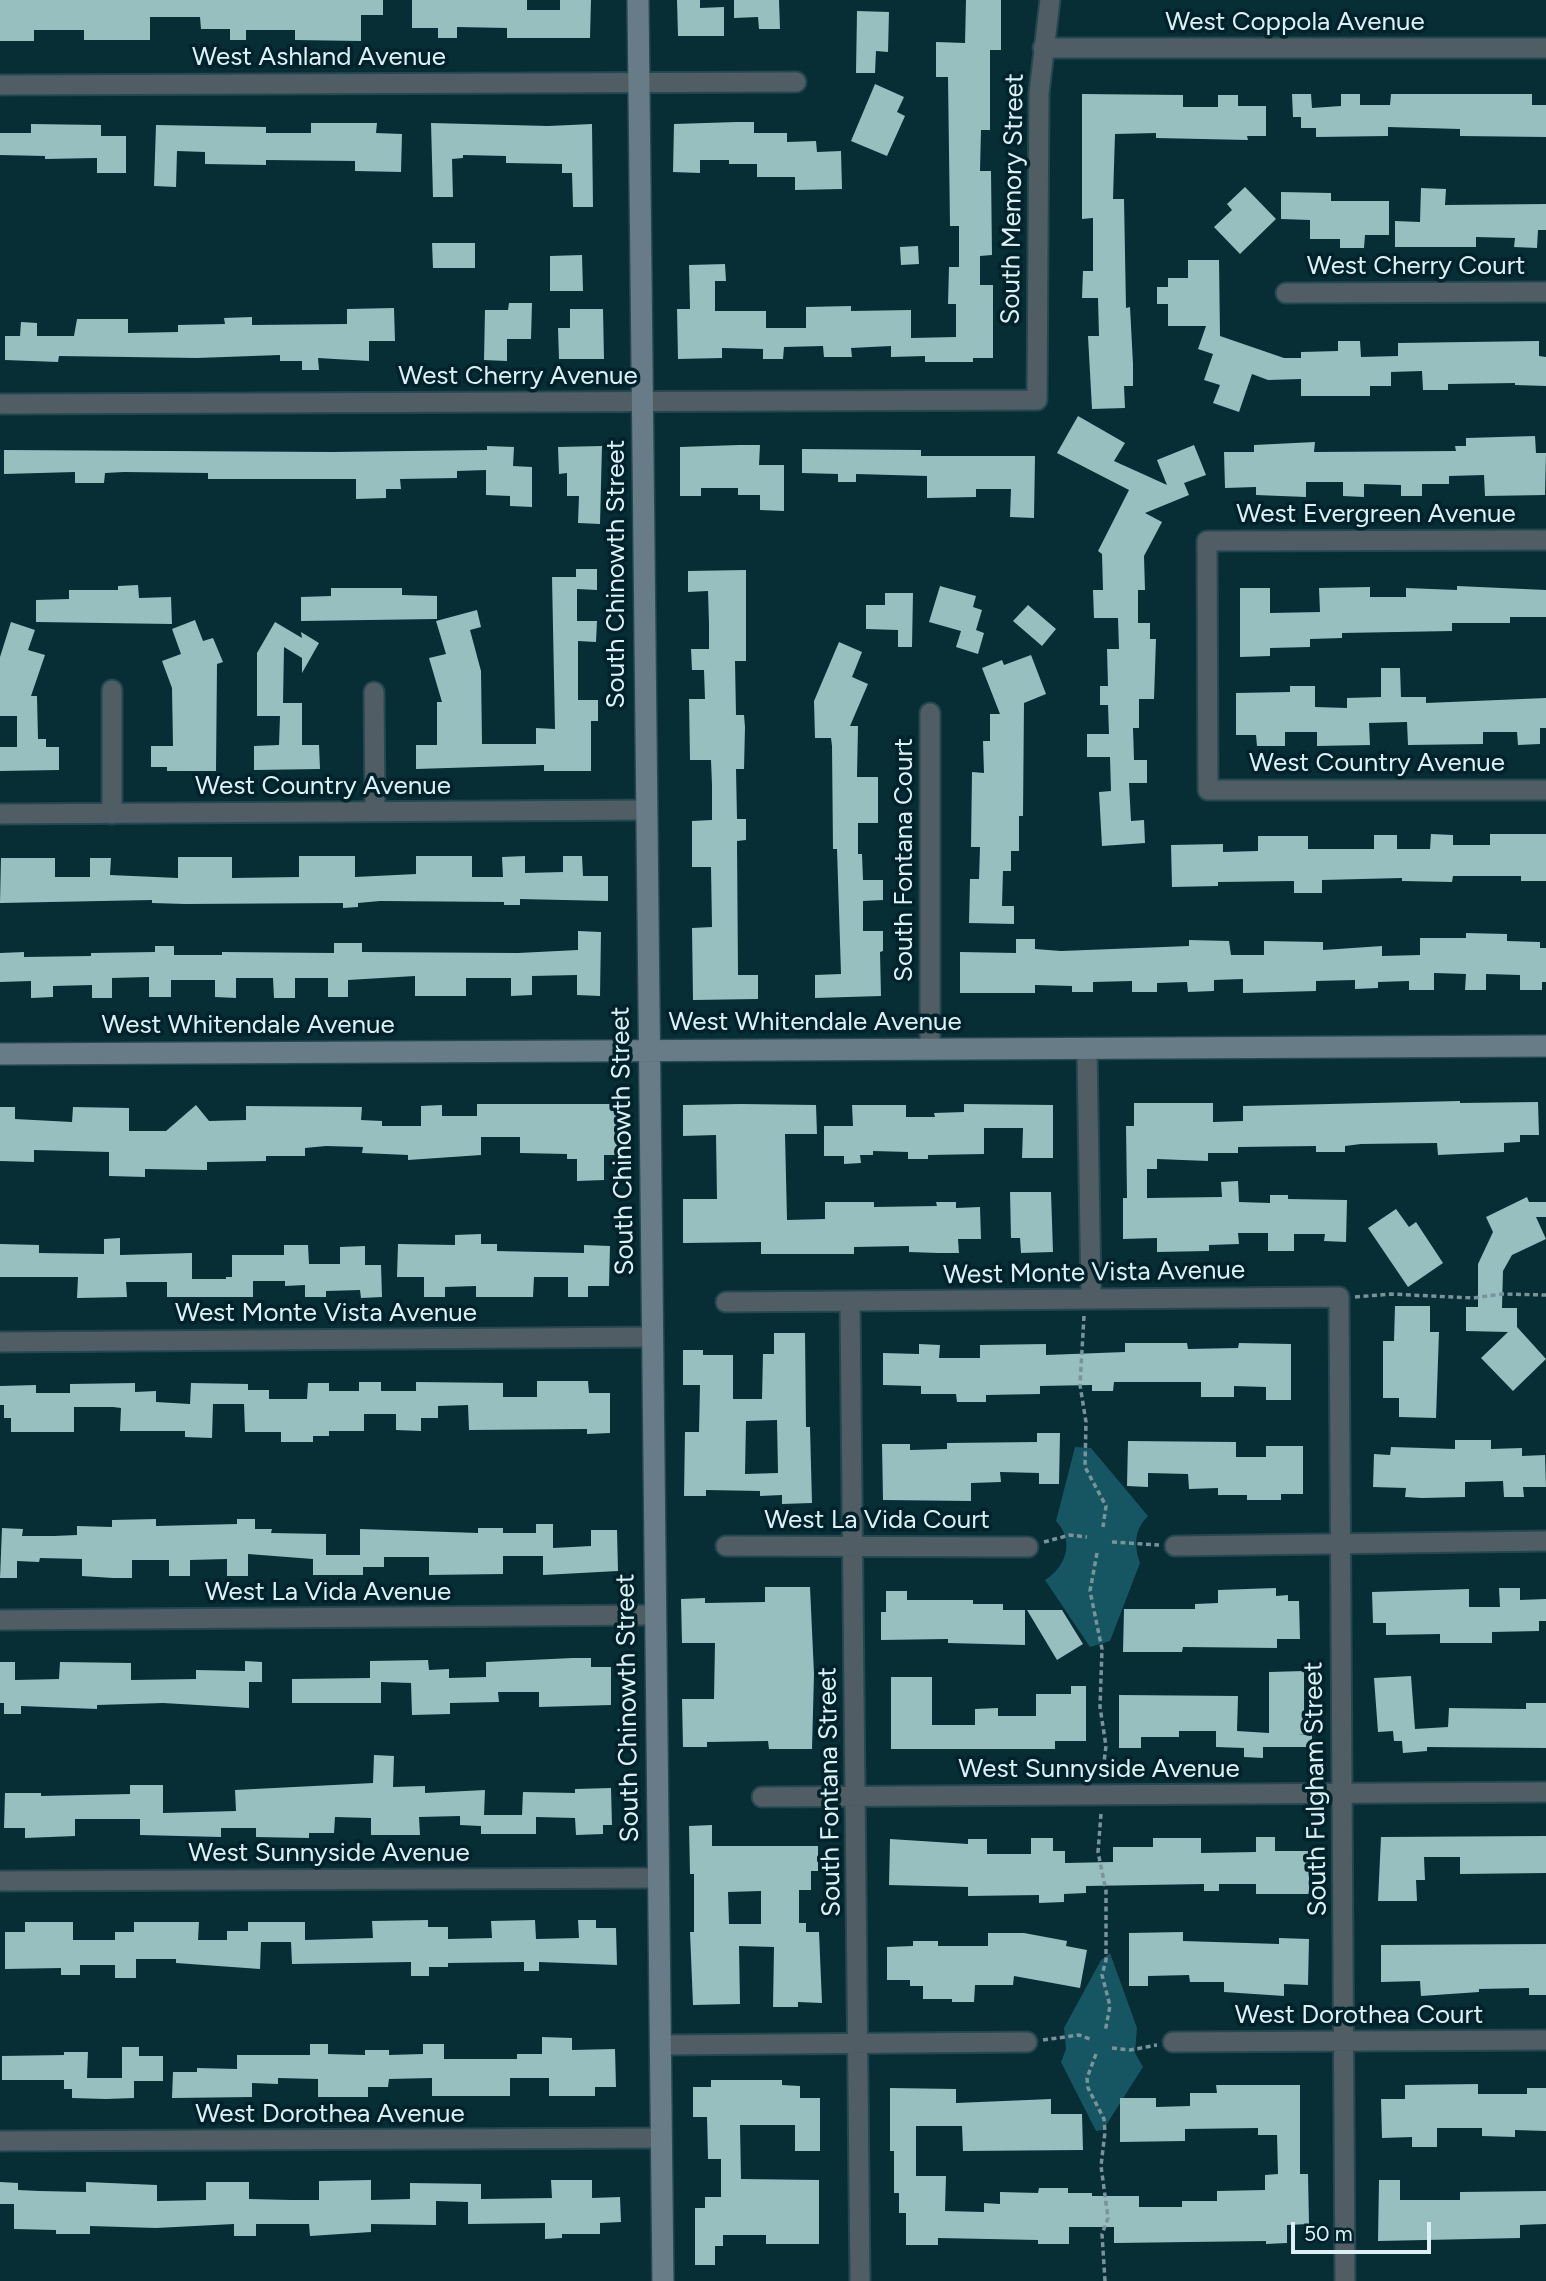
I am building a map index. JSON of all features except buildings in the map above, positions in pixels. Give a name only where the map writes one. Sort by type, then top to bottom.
[{"type":"street","name":"South Chinowth Street","points":[[638,0],[663,2281]]},
{"type":"street","name":"South Memory Street","points":[[1037,400],[1039,93],[1050,0]]},
{"type":"street","name":"West Coppola Avenue","points":[[1043,48],[1546,48]]},
{"type":"street","name":"West Ashland Avenue","points":[[0,85],[796,82]]},
{"type":"street","name":"West Cherry Court","points":[[1286,293],[1546,292]]},
{"type":"street","name":"West Cherry Avenue","points":[[0,404],[1037,400]]},
{"type":"street","name":"West Evergreen Avenue","points":[[1208,790],[1207,541],[1546,540]]},
{"type":"street","points":[[112,690],[112,814]]},
{"type":"street","points":[[374,692],[375,811]]},
{"type":"street","name":"South Fontana Court","points":[[930,713],[930,1049]]},
{"type":"street","name":"West Country Avenue","points":[[1208,790],[1546,790]]},
{"type":"street","name":"West Country Avenue","points":[[0,814],[646,810]]},
{"type":"street","name":"West Whitendale Avenue","points":[[0,1054],[1546,1046]]},
{"type":"street","points":[[1087,1048],[1091,1298]]},
{"type":"street","name":"West Monte Vista Avenue","points":[[726,1301],[1339,1297]]},
{"type":"street","name":"South Fulgham Street","points":[[1339,1297],[1345,2281]]},
{"type":"street","name":"South Fontana Street","points":[[850,1301],[860,2281]]},
{"type":"street","name":"West Monte Vista Avenue","points":[[0,1342],[653,1337]]},
{"type":"street","points":[[1175,1546],[1546,1541]]},
{"type":"street","name":"West La Vida Court","points":[[726,1546],[1028,1547]]},
{"type":"street","name":"West La Vida Avenue","points":[[0,1620],[655,1615]]},
{"type":"street","name":"West Sunnyside Avenue","points":[[762,1797],[1546,1792]]},
{"type":"street","name":"West Sunnyside Avenue","points":[[0,1881],[658,1878]]},
{"type":"street","name":"West Dorothea Court","points":[[1173,2042],[1546,2040]]},
{"type":"street","points":[[660,2045],[1027,2042]]},
{"type":"street","name":"West Dorothea Avenue","points":[[0,2141],[661,2138]]},
{"type":"path","points":[[1339,1297],[1391,1294],[1473,1298],[1517,1293],[1546,1295]]},
{"type":"path","points":[[1091,1298],[1083,1318],[1080,1385],[1086,1422],[1085,1467],[1106,1506],[1103,1527]]},
{"type":"path","points":[[1028,1547],[1070,1535],[1087,1537]]},
{"type":"path","points":[[1112,1542],[1175,1546]]},
{"type":"path","points":[[1097,1553],[1090,1591],[1102,1649],[1100,1707],[1106,1746],[1098,1852],[1106,1891],[1106,1953],[1102,1975],[1110,2006],[1105,2032]]},
{"type":"path","points":[[1027,2042],[1079,2035],[1090,2039]]},
{"type":"path","points":[[1112,2048],[1130,2050],[1173,2042]]},
{"type":"path","points":[[1096,2054],[1087,2078],[1088,2088],[1104,2119],[1101,2166],[1108,2218],[1102,2234],[1105,2281]]},
{"type":"shaded area","points":[[1075,1447],[1091,1448],[1148,1516],[1136,1538],[1140,1563],[1110,1641],[1090,1647],[1045,1580],[1058,1568],[1066,1553],[1065,1537],[1056,1521]]},
{"type":"shaded area","points":[[1110,1953],[1137,2028],[1135,2053],[1143,2067],[1103,2130],[1096,2131],[1061,2062],[1066,2049],[1064,2028],[1101,1960]]}]
